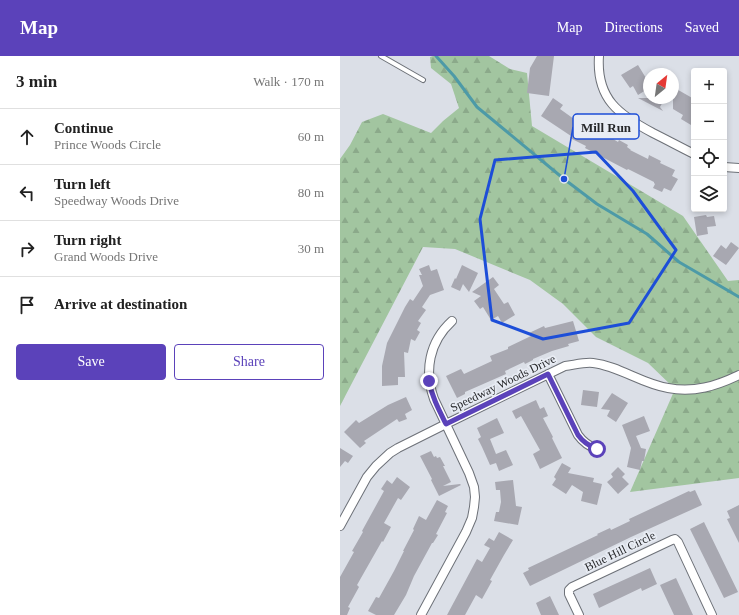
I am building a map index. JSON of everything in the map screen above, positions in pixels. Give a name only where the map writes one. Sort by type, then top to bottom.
[{"type":"street","points":[[599,56],[598,67],[603,89],[612,104],[633,122],[691,152]]},
{"type":"street","points":[[727,167],[739,168]]},
{"type":"street","points":[[421,615],[466,532],[474,512],[474,487],[431,390],[429,371],[432,353],[442,332],[452,321]]},
{"type":"street","name":"Speedway Woods Drive","points":[[340,526],[367,477],[379,462],[398,448],[566,366],[593,363],[607,366],[656,385],[670,389],[684,390],[717,385],[739,375]]},
{"type":"street","points":[[548,374],[578,435],[589,446],[597,449]]},
{"type":"street","name":"Blue Hill Circle","points":[[579,615],[569,594],[569,590],[572,587],[674,539],[678,542],[712,615]]},
{"type":"lane","points":[[381,56],[423,80]]},
{"type":"highlighted area","points":[[596,152],[633,191],[676,250],[629,323],[543,339],[492,320],[480,219],[495,160]]},
{"type":"green space","points":[[489,56],[510,69],[527,73],[532,126],[683,216],[728,281],[739,280],[739,478],[630,492],[675,389],[648,363],[596,337],[563,304],[530,280],[455,249],[423,247],[340,406],[340,159],[350,145],[362,122],[383,114],[431,133],[459,108],[451,84],[431,68],[430,57]]},
{"type":"building","points":[[537,56],[554,56],[549,96],[527,93],[530,68]]},
{"type":"building","points":[[638,65],[643,73],[643,92],[638,95],[633,86],[630,88],[621,75]]},
{"type":"building","points":[[679,90],[691,97],[691,125],[681,119],[683,115],[673,109],[673,104],[679,104]]},
{"type":"building","points":[[553,98],[563,105],[560,109],[574,119],[577,113],[594,121],[593,123],[607,130],[605,134],[618,142],[619,140],[628,145],[627,147],[630,150],[648,159],[649,155],[661,161],[660,163],[675,170],[672,176],[678,179],[671,191],[664,188],[662,192],[653,188],[655,184],[654,182],[585,148],[586,146],[570,138],[571,136],[541,116]]},
{"type":"building","points":[[650,104],[662,104],[660,107],[663,111]]},
{"type":"building","points":[[706,215],[707,217],[714,216],[716,226],[707,227],[708,234],[697,236],[694,217]]},
{"type":"building","points":[[731,242],[739,248],[726,265],[713,256],[721,245],[726,249]]},
{"type":"building","points":[[429,265],[431,271],[437,269],[444,290],[430,295],[422,307],[426,310],[418,321],[421,323],[417,330],[420,332],[415,341],[411,339],[408,353],[404,352],[405,377],[398,377],[398,385],[382,386],[382,366],[387,343],[410,299],[413,301],[423,286],[419,275],[422,275],[419,269]]},
{"type":"building","points":[[462,265],[478,273],[469,292],[463,284],[460,291],[451,287]]},
{"type":"building","points":[[493,277],[499,285],[494,289],[504,304],[508,302],[515,315],[502,323],[498,316],[491,320],[483,307],[480,309],[474,301],[481,296],[472,292]]},
{"type":"building","points":[[573,321],[579,341],[568,344],[569,346],[552,351],[525,364],[524,362],[505,371],[506,374],[465,392],[465,394],[457,398],[446,376],[461,369],[464,374],[492,361],[490,356],[508,349],[508,347],[531,336],[529,333],[544,326],[545,328]]},
{"type":"building","points":[[583,390],[599,392],[597,407],[581,405]]},
{"type":"building","points":[[612,393],[628,403],[616,422],[607,416],[610,410],[601,409]]},
{"type":"building","points":[[406,397],[412,410],[405,414],[407,419],[399,422],[397,419],[364,441],[366,443],[360,448],[344,432],[356,420],[359,423],[388,405]]},
{"type":"building","points":[[536,400],[540,409],[544,407],[548,416],[543,418],[562,458],[540,469],[533,454],[540,450],[521,416],[516,419],[512,411]]},
{"type":"building","points":[[644,416],[650,431],[636,436],[641,448],[646,449],[644,461],[642,461],[640,470],[627,467],[631,448],[622,425]]},
{"type":"building","points":[[497,418],[504,433],[490,439],[496,454],[506,450],[513,465],[499,471],[496,463],[490,465],[478,439],[481,437],[477,428]]},
{"type":"building","points":[[340,448],[353,456],[348,463],[345,461],[340,467]]},
{"type":"building","points":[[431,451],[434,457],[440,457],[451,482],[443,486],[461,485],[439,496],[420,456]]},
{"type":"building","points":[[562,463],[571,468],[568,473],[594,478],[593,482],[602,484],[597,505],[581,501],[583,492],[572,485],[566,494],[552,485],[556,479],[554,477]]},
{"type":"building","points":[[618,467],[625,474],[622,477],[629,484],[618,494],[607,482],[613,477],[611,474]]},
{"type":"building","points":[[397,477],[410,487],[401,500],[398,498],[384,523],[391,527],[357,585],[359,587],[348,607],[350,608],[347,615],[340,615],[340,577],[354,552],[352,551],[363,532],[362,531],[384,491],[381,489],[387,480],[392,484]]},
{"type":"building","points":[[513,480],[516,506],[522,507],[518,525],[494,521],[496,512],[499,512],[501,502],[500,490],[496,490],[495,482]]},
{"type":"building","points":[[695,490],[702,505],[631,537],[530,586],[523,573],[529,570],[528,568],[598,535],[597,534],[610,528],[611,530],[630,521],[629,519],[689,491]]},
{"type":"building","points":[[437,500],[448,506],[445,512],[447,513],[436,534],[438,535],[432,543],[414,576],[406,595],[394,615],[376,615],[368,611],[376,597],[379,598],[394,571],[414,530],[413,529],[419,516],[426,520]]},
{"type":"building","points":[[739,505],[739,543],[727,519],[730,518],[727,511]]},
{"type":"building","points":[[704,522],[738,592],[724,598],[690,529]]},
{"type":"building","points":[[499,532],[513,540],[490,580],[492,581],[482,599],[476,595],[465,615],[447,615],[477,559],[482,562],[490,548],[484,545],[489,538],[494,541]]},
{"type":"building","points":[[650,568],[657,584],[642,591],[641,588],[599,608],[593,594]]},
{"type":"building","points":[[676,578],[693,615],[674,615],[660,585]]},
{"type":"building","points":[[550,596],[559,615],[541,615],[536,603]]},
{"type":"waterway","points":[[436,56],[454,76],[477,107],[564,179],[597,204],[647,234],[679,262],[739,297]]},
{"type":"place","name":"Mill Run","points":[[564,179]]},
{"type":"route","points":[[429,381],[434,399],[446,424],[548,374],[578,435],[589,446],[597,449]]}]
